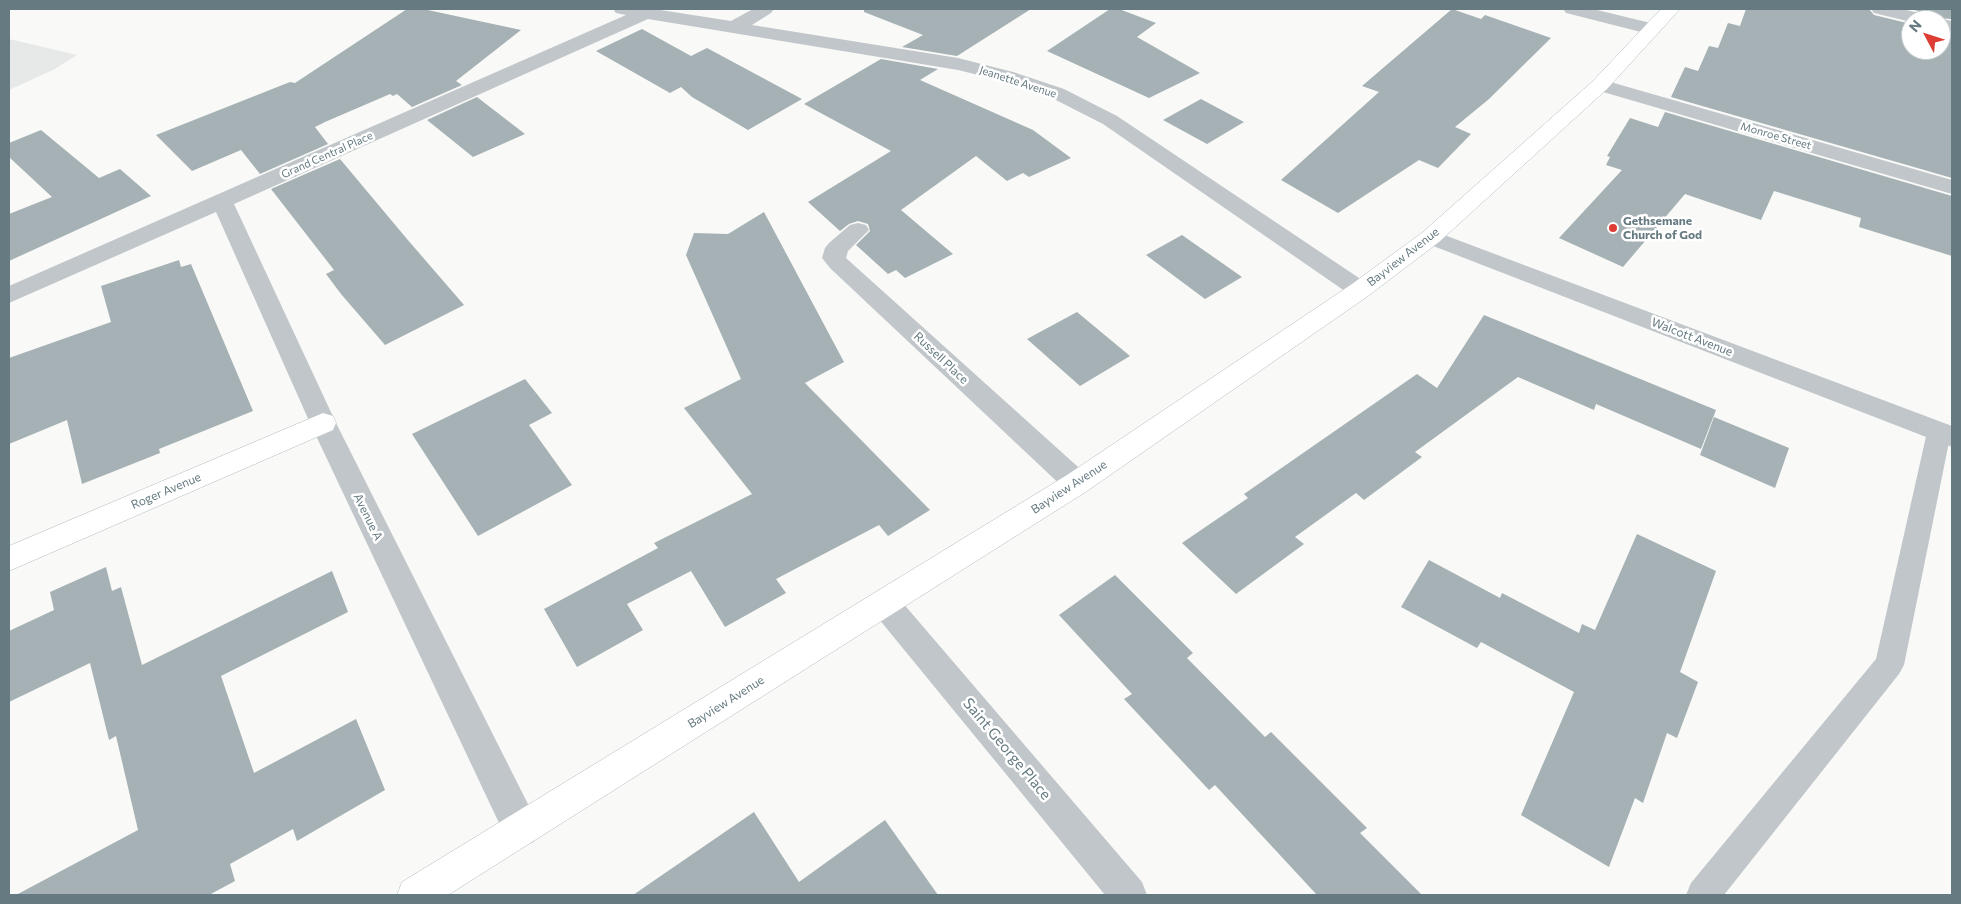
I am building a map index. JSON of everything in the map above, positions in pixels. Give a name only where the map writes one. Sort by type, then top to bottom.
[{"type":"street","name":"Jeanette Avenue","points":[[622,9],[958,64],[1006,76],[1057,93],[1110,120],[1360,290]]},
{"type":"street","points":[[733,28],[765,9]]},
{"type":"street","points":[[1572,9],[1653,29]]},
{"type":"street","name":"Bayview Avenue","points":[[415,895],[1077,483],[1360,290],[1431,237],[1600,85],[1671,9]]},
{"type":"street","points":[[1880,9],[1901,14]]},
{"type":"street","name":"Grand Central Place","points":[[9,296],[646,13]]},
{"type":"street","name":"Monroe Street","points":[[1600,85],[1952,187]]},
{"type":"street","name":"Avenue A","points":[[222,201],[323,423],[521,829]]},
{"type":"street","name":"Russell Place","points":[[858,230],[837,248],[834,258],[838,263],[1077,483]]},
{"type":"street","name":"Walcott Avenue","points":[[1431,237],[1946,434]]},
{"type":"street","name":"Roger Avenue","points":[[9,559],[323,423]]},
{"type":"street","name":"Saint George Place","points":[[885,604],[1129,895]]},
{"type":"lane","points":[[1703,895],[1889,665],[1946,434]]},
{"type":"shaded area","points":[[9,39],[77,55],[53,70],[9,90]]},
{"type":"building","points":[[407,9],[423,9],[521,30],[456,81],[462,85],[412,107],[397,94],[393,96],[390,94],[325,122],[315,127],[328,144],[260,174],[241,150],[192,171],[156,135],[290,82],[295,83]]},
{"type":"building","points":[[864,9],[1031,9],[957,56],[902,47],[923,35],[864,12]]},
{"type":"building","points":[[1110,9],[1119,9],[1156,23],[1137,37],[1200,73],[1149,98],[1047,51]]},
{"type":"building","points":[[1452,9],[1481,19],[1485,15],[1551,38],[1489,99],[1455,127],[1471,134],[1438,168],[1419,160],[1338,213],[1281,180],[1379,92],[1362,86]]},
{"type":"building","points":[[1746,9],[1869,9],[1874,15],[1901,22],[1901,60],[1951,60],[1952,34],[1952,178],[1671,97],[1685,67],[1698,71],[1709,46],[1718,48],[1728,23],[1740,26]]},
{"type":"building","points":[[1909,9],[1952,9],[1952,19],[1951,10]]},
{"type":"building","points":[[642,29],[691,56],[707,48],[802,99],[748,130],[692,97],[681,87],[670,93],[596,51]]},
{"type":"building","points":[[881,59],[938,69],[920,80],[1033,130],[1071,158],[1029,177],[1023,173],[1007,181],[976,156],[901,210],[953,254],[905,278],[896,270],[888,274],[856,245],[870,231],[868,224],[858,221],[849,224],[840,231],[808,202],[891,151],[804,104]]},
{"type":"building","points":[[477,97],[525,134],[473,157],[427,120]]},
{"type":"building","points":[[1201,99],[1244,122],[1207,144],[1163,120]]},
{"type":"building","points":[[1665,112],[1952,196],[1952,256],[1859,227],[1861,218],[1774,191],[1761,220],[1685,194],[1623,267],[1559,238],[1622,170],[1606,165],[1610,157],[1607,156],[1630,118],[1658,127]]},
{"type":"building","points":[[41,130],[99,178],[120,169],[151,196],[9,261],[9,214],[52,197],[9,157],[9,143]]},
{"type":"building","points":[[340,159],[464,305],[385,345],[341,294],[326,274],[334,270],[271,189]]},
{"type":"building","points":[[764,212],[844,362],[805,383],[930,510],[888,536],[879,525],[776,579],[786,593],[725,627],[691,571],[627,604],[643,630],[577,667],[544,609],[658,548],[654,543],[752,494],[684,408],[741,379],[686,255],[694,233],[728,234]]},
{"type":"building","points":[[1182,235],[1242,277],[1205,299],[1146,255]]},
{"type":"building","points":[[179,260],[181,267],[191,264],[253,411],[159,449],[160,453],[82,484],[67,420],[9,444],[9,358],[111,322],[101,286]]},
{"type":"building","points":[[1077,312],[1130,356],[1080,386],[1027,339]]},
{"type":"building","points":[[1484,315],[1716,410],[1701,449],[1596,404],[1594,410],[1518,377],[1415,452],[1422,457],[1364,500],[1356,493],[1295,537],[1304,544],[1236,594],[1182,543],[1248,498],[1244,494],[1417,374],[1437,388]]},
{"type":"building","points":[[525,379],[552,413],[529,425],[572,485],[478,536],[412,434]]},
{"type":"building","points":[[1714,417],[1789,448],[1775,488],[1700,455]]},
{"type":"building","points":[[1637,534],[1716,571],[1680,672],[1698,682],[1677,738],[1667,733],[1643,803],[1635,798],[1609,867],[1521,815],[1574,692],[1481,642],[1477,648],[1401,607],[1429,560],[1500,598],[1502,593],[1579,633],[1582,624],[1595,630]]},
{"type":"building","points":[[106,567],[112,591],[121,587],[142,665],[332,571],[348,612],[221,676],[254,773],[356,719],[385,790],[297,841],[293,829],[230,864],[235,881],[209,895],[16,895],[138,830],[116,736],[109,740],[90,663],[9,702],[9,631],[54,610],[50,592]]},
{"type":"building","points":[[1115,575],[1193,653],[1187,658],[1265,737],[1271,732],[1367,828],[1360,833],[1422,895],[1317,895],[1215,785],[1209,790],[1124,699],[1132,694],[1059,615]]},
{"type":"building","points":[[754,812],[799,882],[885,820],[938,895],[633,895]]},
{"type":"place","name":"Gethsemane Church of God","points":[[1613,228]]}]
